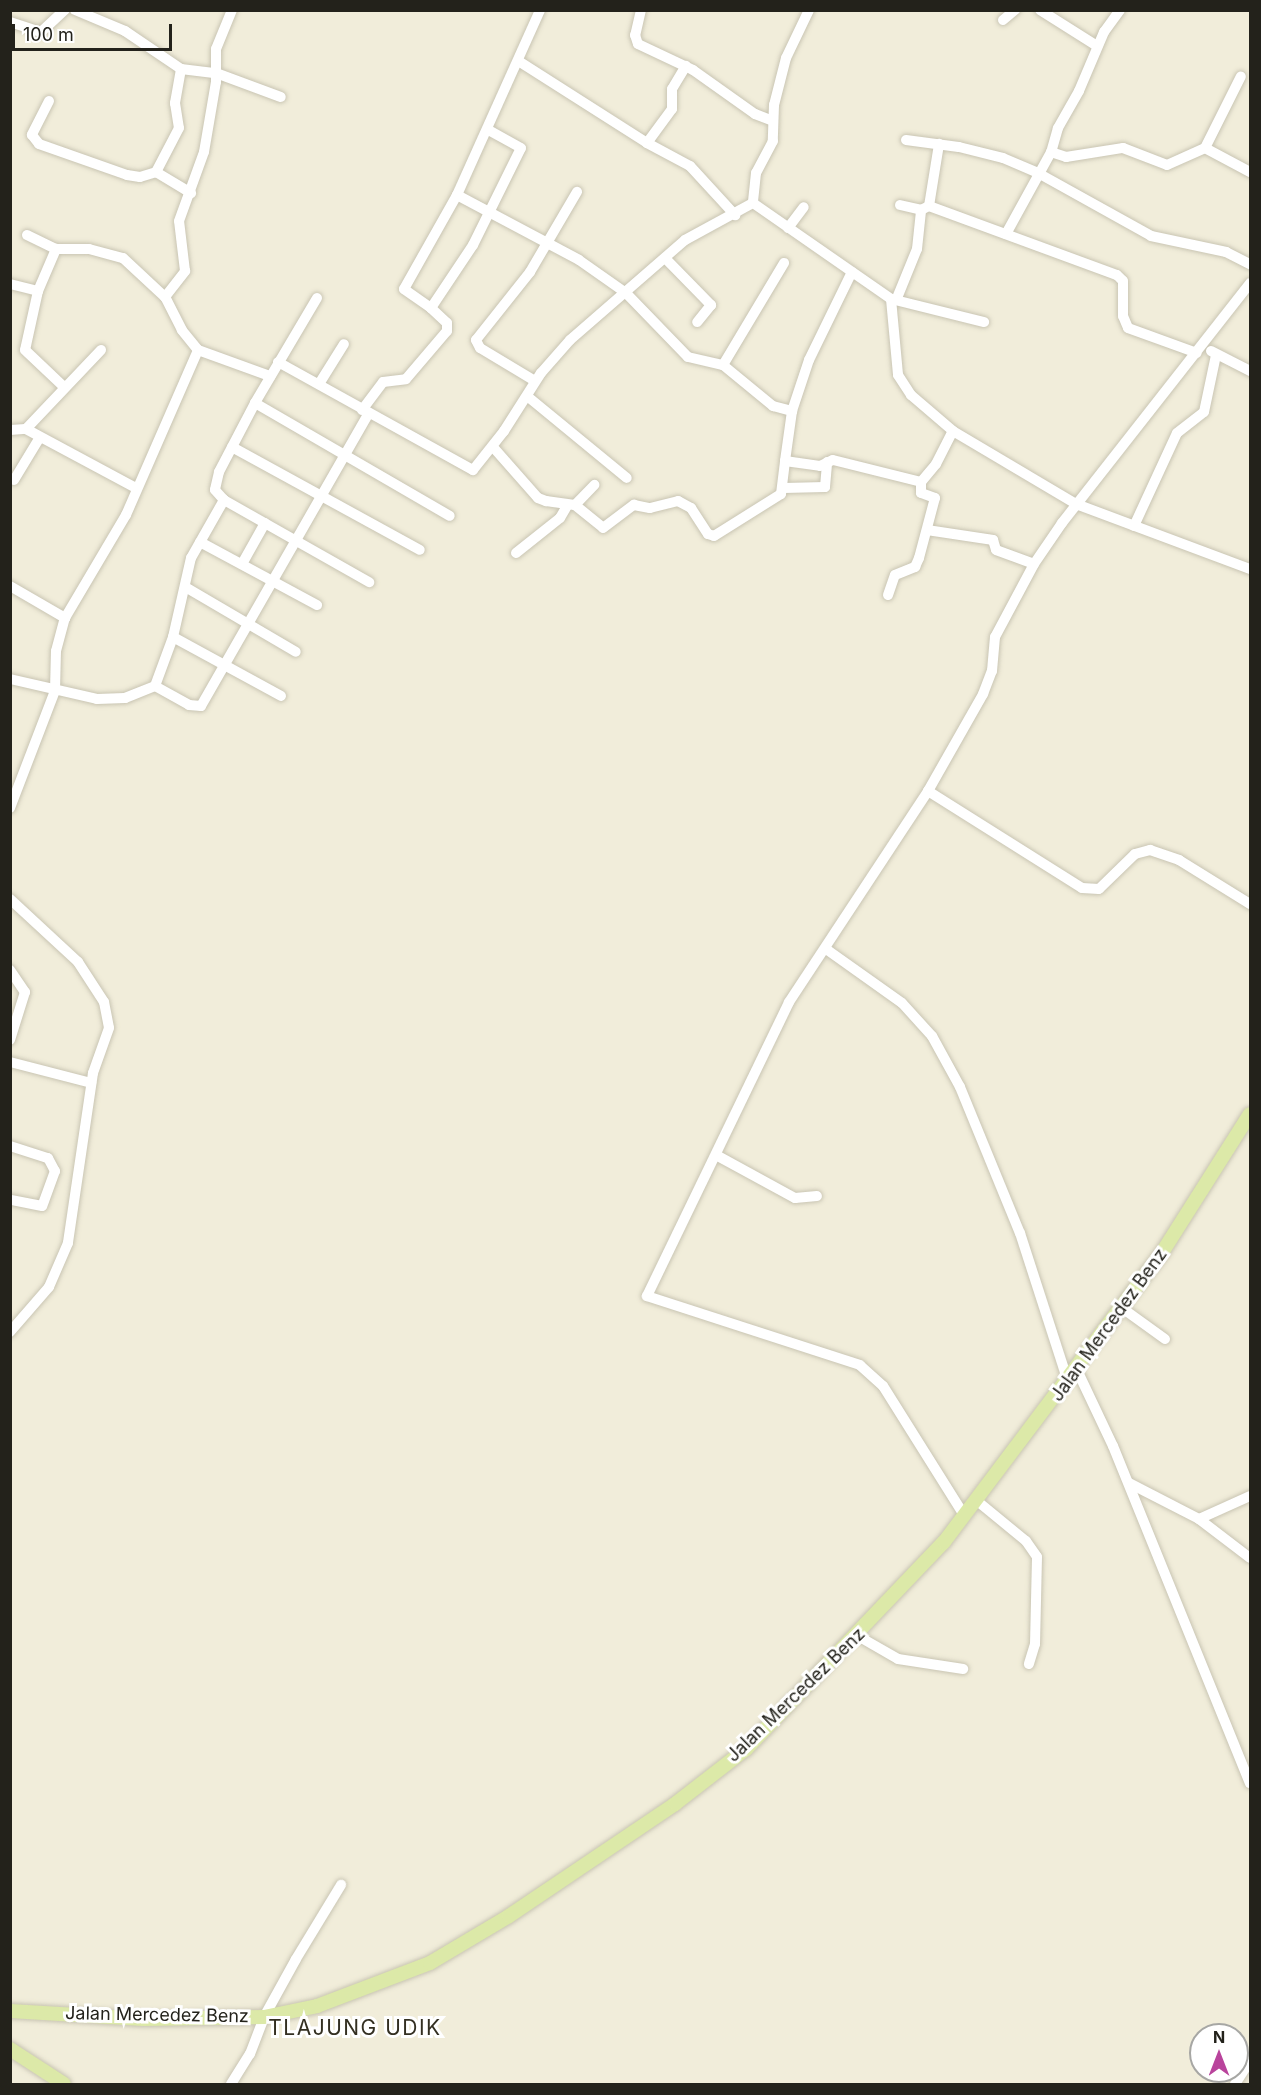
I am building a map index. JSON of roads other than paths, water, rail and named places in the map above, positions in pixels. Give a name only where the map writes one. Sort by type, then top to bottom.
[{"type":"main road","name":"Jalan Mercedez Benz","points":[[10,2010],[144,2019],[264,2017],[317,2006],[401,1976],[509,1916],[634,1834],[746,1749],[858,1636],[944,1542],[1068,1382],[1122,1308],[1250,1117]]},
{"type":"main road","points":[[10,2049],[64,2085]]},
{"type":"street","points":[[10,22],[38,32],[53,25],[65,10]]},
{"type":"street","points":[[75,10],[120,28],[181,69],[216,73],[281,97]]},
{"type":"street","points":[[165,297],[185,271],[178,228],[206,144],[216,73],[216,49],[231,10]]},
{"type":"street","points":[[10,679],[55,691],[108,700],[155,686],[189,705],[199,706],[297,539],[383,382],[406,379],[447,331],[447,323],[431,308],[404,289],[457,195],[520,62],[524,42],[540,10]]},
{"type":"street","points":[[641,10],[635,35],[638,44],[686,66],[755,114],[773,121]]},
{"type":"street","points":[[278,362],[467,470],[476,469],[493,447],[535,381],[561,349],[685,240],[735,215],[753,202],[756,173],[773,141],[773,121],[786,58],[809,10]]},
{"type":"street","points":[[1003,20],[1015,10]]},
{"type":"street","points":[[1040,10],[1097,46]]},
{"type":"street","points":[[1006,234],[1051,152],[1058,128],[1079,91],[1097,46],[1120,10]]},
{"type":"street","points":[[520,62],[647,143],[690,166],[735,215]]},
{"type":"street","points":[[647,143],[672,109],[672,90],[686,66]]},
{"type":"street","points":[[49,101],[32,135],[39,144],[122,174],[140,177],[156,172],[179,128],[174,103],[181,69]]},
{"type":"street","points":[[1051,152],[1066,157],[1116,147],[1167,165],[1205,147],[1241,76]]},
{"type":"street","points":[[431,308],[445,292],[491,211],[521,148],[488,130]]},
{"type":"street","points":[[906,140],[992,155],[1038,173],[1151,236],[1226,252],[1251,264]]},
{"type":"street","points":[[939,144],[916,249],[894,298],[898,375],[911,396],[952,431],[1076,504],[1251,569]]},
{"type":"street","points":[[1205,147],[1251,172]]},
{"type":"street","points":[[156,172],[191,193]]},
{"type":"street","points":[[535,381],[480,348],[476,340],[530,272],[577,192]]},
{"type":"street","points":[[457,195],[548,243],[626,292],[685,355],[723,365],[773,406],[792,411]]},
{"type":"street","points":[[753,202],[852,272],[894,298],[984,322]]},
{"type":"street","points":[[900,205],[925,208],[1006,234],[1117,275],[1123,281],[1124,316],[1128,328],[1200,349],[1251,371]]},
{"type":"street","points":[[788,228],[804,207]]},
{"type":"street","points":[[27,235],[56,249],[89,249],[123,258],[165,297],[177,322],[198,350],[270,376]]},
{"type":"street","points":[[56,249],[38,291],[25,350],[64,387]]},
{"type":"street","points":[[664,258],[711,305],[697,322]]},
{"type":"street","points":[[723,365],[784,263]]},
{"type":"street","points":[[493,447],[538,498],[571,505],[603,528],[634,505],[650,508],[678,501],[691,508],[712,537],[779,496],[784,488],[792,411],[829,315],[852,272]]},
{"type":"street","points":[[964,1515],[883,1386],[860,1365],[647,1296],[789,1002],[928,791],[983,694],[992,671],[995,637],[1034,564],[1076,504],[1251,283]]},
{"type":"street","points":[[10,285],[38,291]]},
{"type":"street","points":[[317,297],[255,403],[214,486],[224,500],[297,539],[369,582]]},
{"type":"street","points":[[319,384],[344,344]]},
{"type":"street","points":[[26,429],[100,350]]},
{"type":"street","points":[[10,808],[13,792],[55,691],[56,651],[65,618],[111,544],[198,350]]},
{"type":"street","points":[[1134,526],[1178,433],[1204,411],[1216,355]]},
{"type":"street","points":[[527,396],[627,478]]},
{"type":"street","points":[[255,403],[450,516]]},
{"type":"street","points":[[10,430],[26,429],[136,489]]},
{"type":"street","points":[[888,595],[895,574],[917,565],[935,498],[921,493],[921,482],[936,464],[952,431]]},
{"type":"street","points":[[14,480],[40,437]]},
{"type":"street","points":[[232,447],[318,498],[420,550]]},
{"type":"street","points":[[785,461],[820,466],[827,462],[921,482]]},
{"type":"street","points":[[784,488],[825,487],[827,462]]},
{"type":"street","points":[[516,553],[563,514],[594,484]]},
{"type":"street","points":[[155,686],[187,588],[191,558],[224,500]]},
{"type":"street","points":[[242,564],[264,523]]},
{"type":"street","points":[[927,530],[993,540],[996,549],[1034,564]]},
{"type":"street","points":[[200,542],[317,605]]},
{"type":"street","points":[[10,586],[65,618]]},
{"type":"street","points":[[187,588],[296,652]]},
{"type":"street","points":[[173,636],[281,696]]},
{"type":"street","points":[[928,791],[1089,890],[1099,889],[1135,854],[1150,850],[1179,860],[1251,904]]},
{"type":"street","points":[[10,899],[63,944],[104,1002],[109,1034],[91,1083],[68,1243],[49,1287],[10,1332]]},
{"type":"street","points":[[826,949],[902,1003],[932,1036],[960,1087],[1020,1233],[1068,1382]]},
{"type":"street","points":[[10,970],[25,992],[10,1040]]},
{"type":"street","points":[[10,1062],[91,1083]]},
{"type":"street","points":[[10,1146],[52,1161],[54,1178],[45,1202],[37,1208],[10,1200]]},
{"type":"street","points":[[716,1155],[795,1198],[817,1196]]},
{"type":"street","points":[[1122,1308],[1166,1339]]},
{"type":"street","points":[[1077,1370],[1129,1484],[1251,1783]]},
{"type":"street","points":[[1129,1484],[1199,1519],[1251,1558]]},
{"type":"street","points":[[1199,1519],[1251,1496]]},
{"type":"street","points":[[976,1500],[1026,1541],[1037,1557],[1035,1644],[1029,1664]]},
{"type":"street","points":[[858,1636],[893,1657],[917,1664],[963,1669]]},
{"type":"street","points":[[231,2085],[250,2054],[264,2017],[341,1885]]},
{"type":"street","points":[[1235,2085],[1251,2061]]},
{"type":"district","name":"TLAJUNG UDIK","points":[[355,2028]]}]
